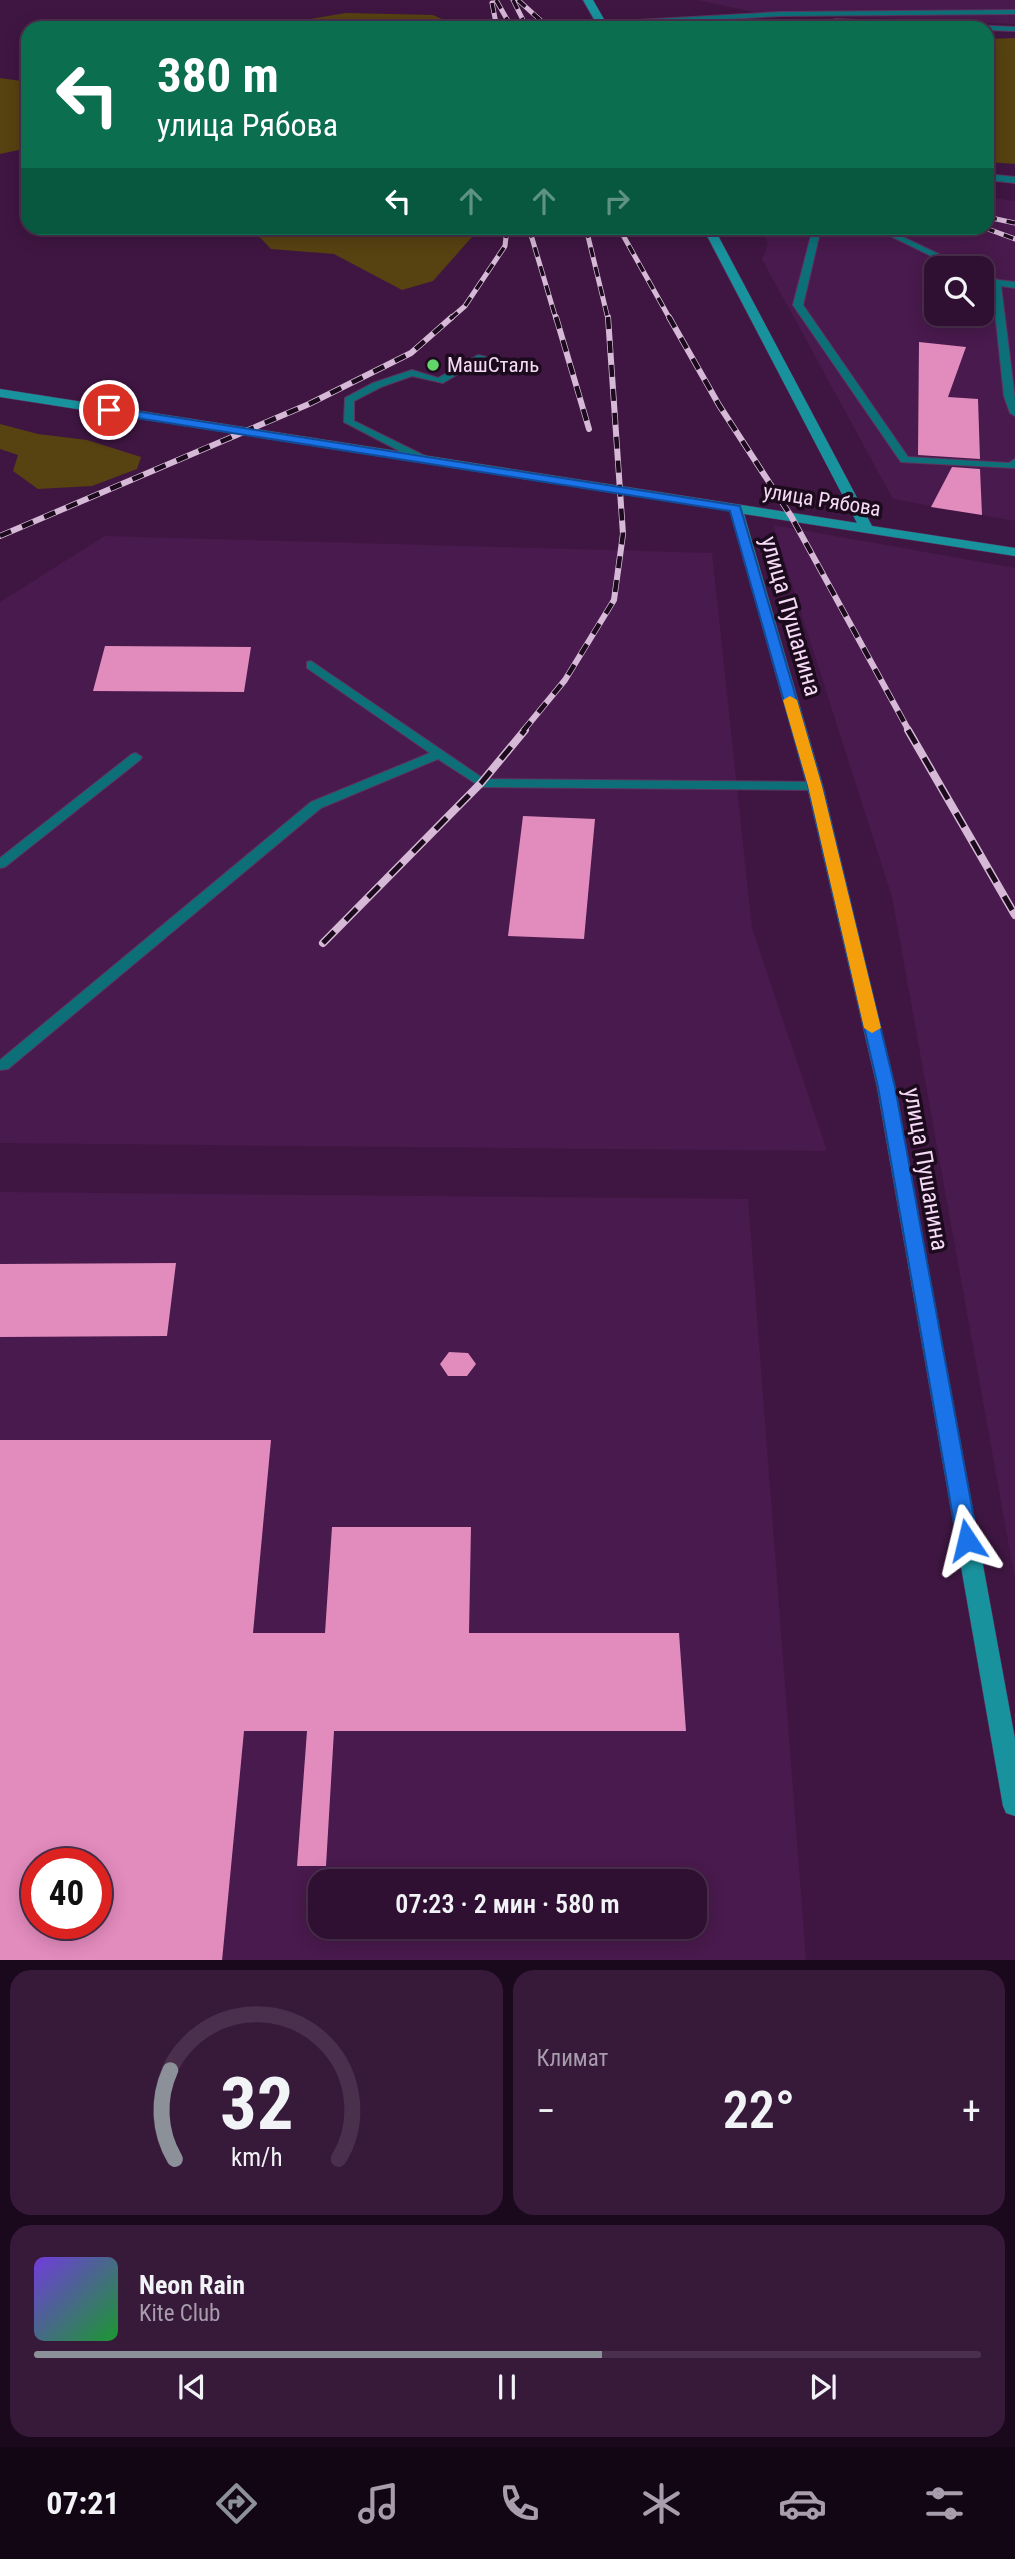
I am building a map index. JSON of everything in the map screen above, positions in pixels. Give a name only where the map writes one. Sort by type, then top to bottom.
[{"type":"street","points":[[588,0],[599,21]]},
{"type":"street","points":[[712,235],[866,527]]},
{"type":"street","name":"улица Рябова","points":[[0,393],[1015,552]]},
{"type":"street","name":"улица Пушанина","points":[[736,508],[815,786],[886,1087],[1015,1807]]},
{"type":"lane","points":[[875,0],[878,12]]},
{"type":"lane","points":[[674,21],[878,12],[1015,12]]},
{"type":"lane","points":[[732,17],[826,21]]},
{"type":"lane","points":[[994,28],[1015,29]]},
{"type":"lane","points":[[994,178],[1015,180]]},
{"type":"lane","points":[[815,235],[798,305],[905,460],[1012,466],[1015,463]]},
{"type":"lane","points":[[893,235],[938,256]]},
{"type":"lane","points":[[1015,285],[996,282],[1009,396],[1015,413]]},
{"type":"lane","points":[[423,459],[349,422],[349,400],[377,385],[412,373],[439,381],[481,357]]},
{"type":"lane","points":[[311,665],[481,783],[815,786]]},
{"type":"lane","points":[[0,1065],[3,1066],[316,805],[439,754]]},
{"type":"lane","points":[[0,864],[136,757]]},
{"type":"shaded area","points":[[697,0],[1015,0],[1015,24],[994,21],[753,12]]},
{"type":"shaded area","points":[[346,13],[433,15],[446,21],[298,21]]},
{"type":"shaded area","points":[[1015,38],[1015,164],[994,162],[994,39]]},
{"type":"shaded area","points":[[0,78],[21,81],[21,150],[0,154]]},
{"type":"shaded area","points":[[994,198],[1015,201],[1015,521],[893,499],[762,259],[768,245],[764,235],[994,235]]},
{"type":"shaded area","points":[[258,235],[474,235],[433,281],[402,290],[334,254],[271,249]]},
{"type":"shaded area","points":[[0,424],[38,434],[87,440],[141,457],[137,469],[92,486],[38,489],[13,471],[18,455],[0,449]]},
{"type":"shaded area","points":[[773,525],[1015,568],[1015,1579],[892,897]]},
{"type":"shaded area","points":[[105,536],[712,553],[752,928],[827,1151],[0,1143],[0,602]]},
{"type":"shaded area","points":[[0,1192],[748,1199],[806,1960],[0,1960]]},
{"type":"building","points":[[919,342],[966,347],[948,397],[978,399],[980,459],[918,455]]},
{"type":"building","points":[[952,467],[980,469],[982,515],[931,507]]},
{"type":"building","points":[[105,646],[251,647],[244,692],[93,691]]},
{"type":"building","points":[[523,816],[595,819],[584,939],[508,936]]},
{"type":"building","points":[[176,1263],[167,1336],[0,1337],[0,1264]]},
{"type":"building","points":[[449,1352],[468,1353],[476,1364],[467,1376],[448,1376],[440,1364]]},
{"type":"building","points":[[0,1440],[271,1440],[253,1633],[325,1633],[332,1527],[471,1527],[469,1633],[679,1633],[686,1731],[334,1731],[326,1866],[297,1866],[307,1731],[244,1731],[222,1960],[0,1960]]},
{"type":"railway","points":[[496,0],[508,21]]},
{"type":"railway","points":[[513,0],[524,21]]},
{"type":"railway","points":[[518,0],[541,21]]},
{"type":"railway","points":[[492,3],[496,21]]},
{"type":"railway","points":[[994,218],[1015,223]]},
{"type":"railway","points":[[994,231],[1015,239]]},
{"type":"railway","points":[[450,319],[465,306],[505,246],[506,235]]},
{"type":"railway","points":[[531,235],[556,319]]},
{"type":"railway","points":[[588,235],[608,319]]},
{"type":"railway","points":[[623,235],[670,319]]},
{"type":"railway","points":[[0,536],[309,404],[411,353],[452,317]]},
{"type":"railway","points":[[556,317],[589,429]]},
{"type":"railway","points":[[523,731],[565,680],[614,600],[623,534],[608,317]]},
{"type":"railway","points":[[669,317],[719,405],[791,516],[909,731]]},
{"type":"railway","points":[[323,943],[481,783],[525,730]]},
{"type":"railway","points":[[908,730],[1015,915]]},
{"type":"slow traffic","points":[[790,700],[815,786],[872,1028]]},
{"type":"place","name":"МашСталь","points":[[433,365]]},
{"type":"route","points":[[109,410],[736,508],[815,786],[886,1087],[967,1540]]}]
